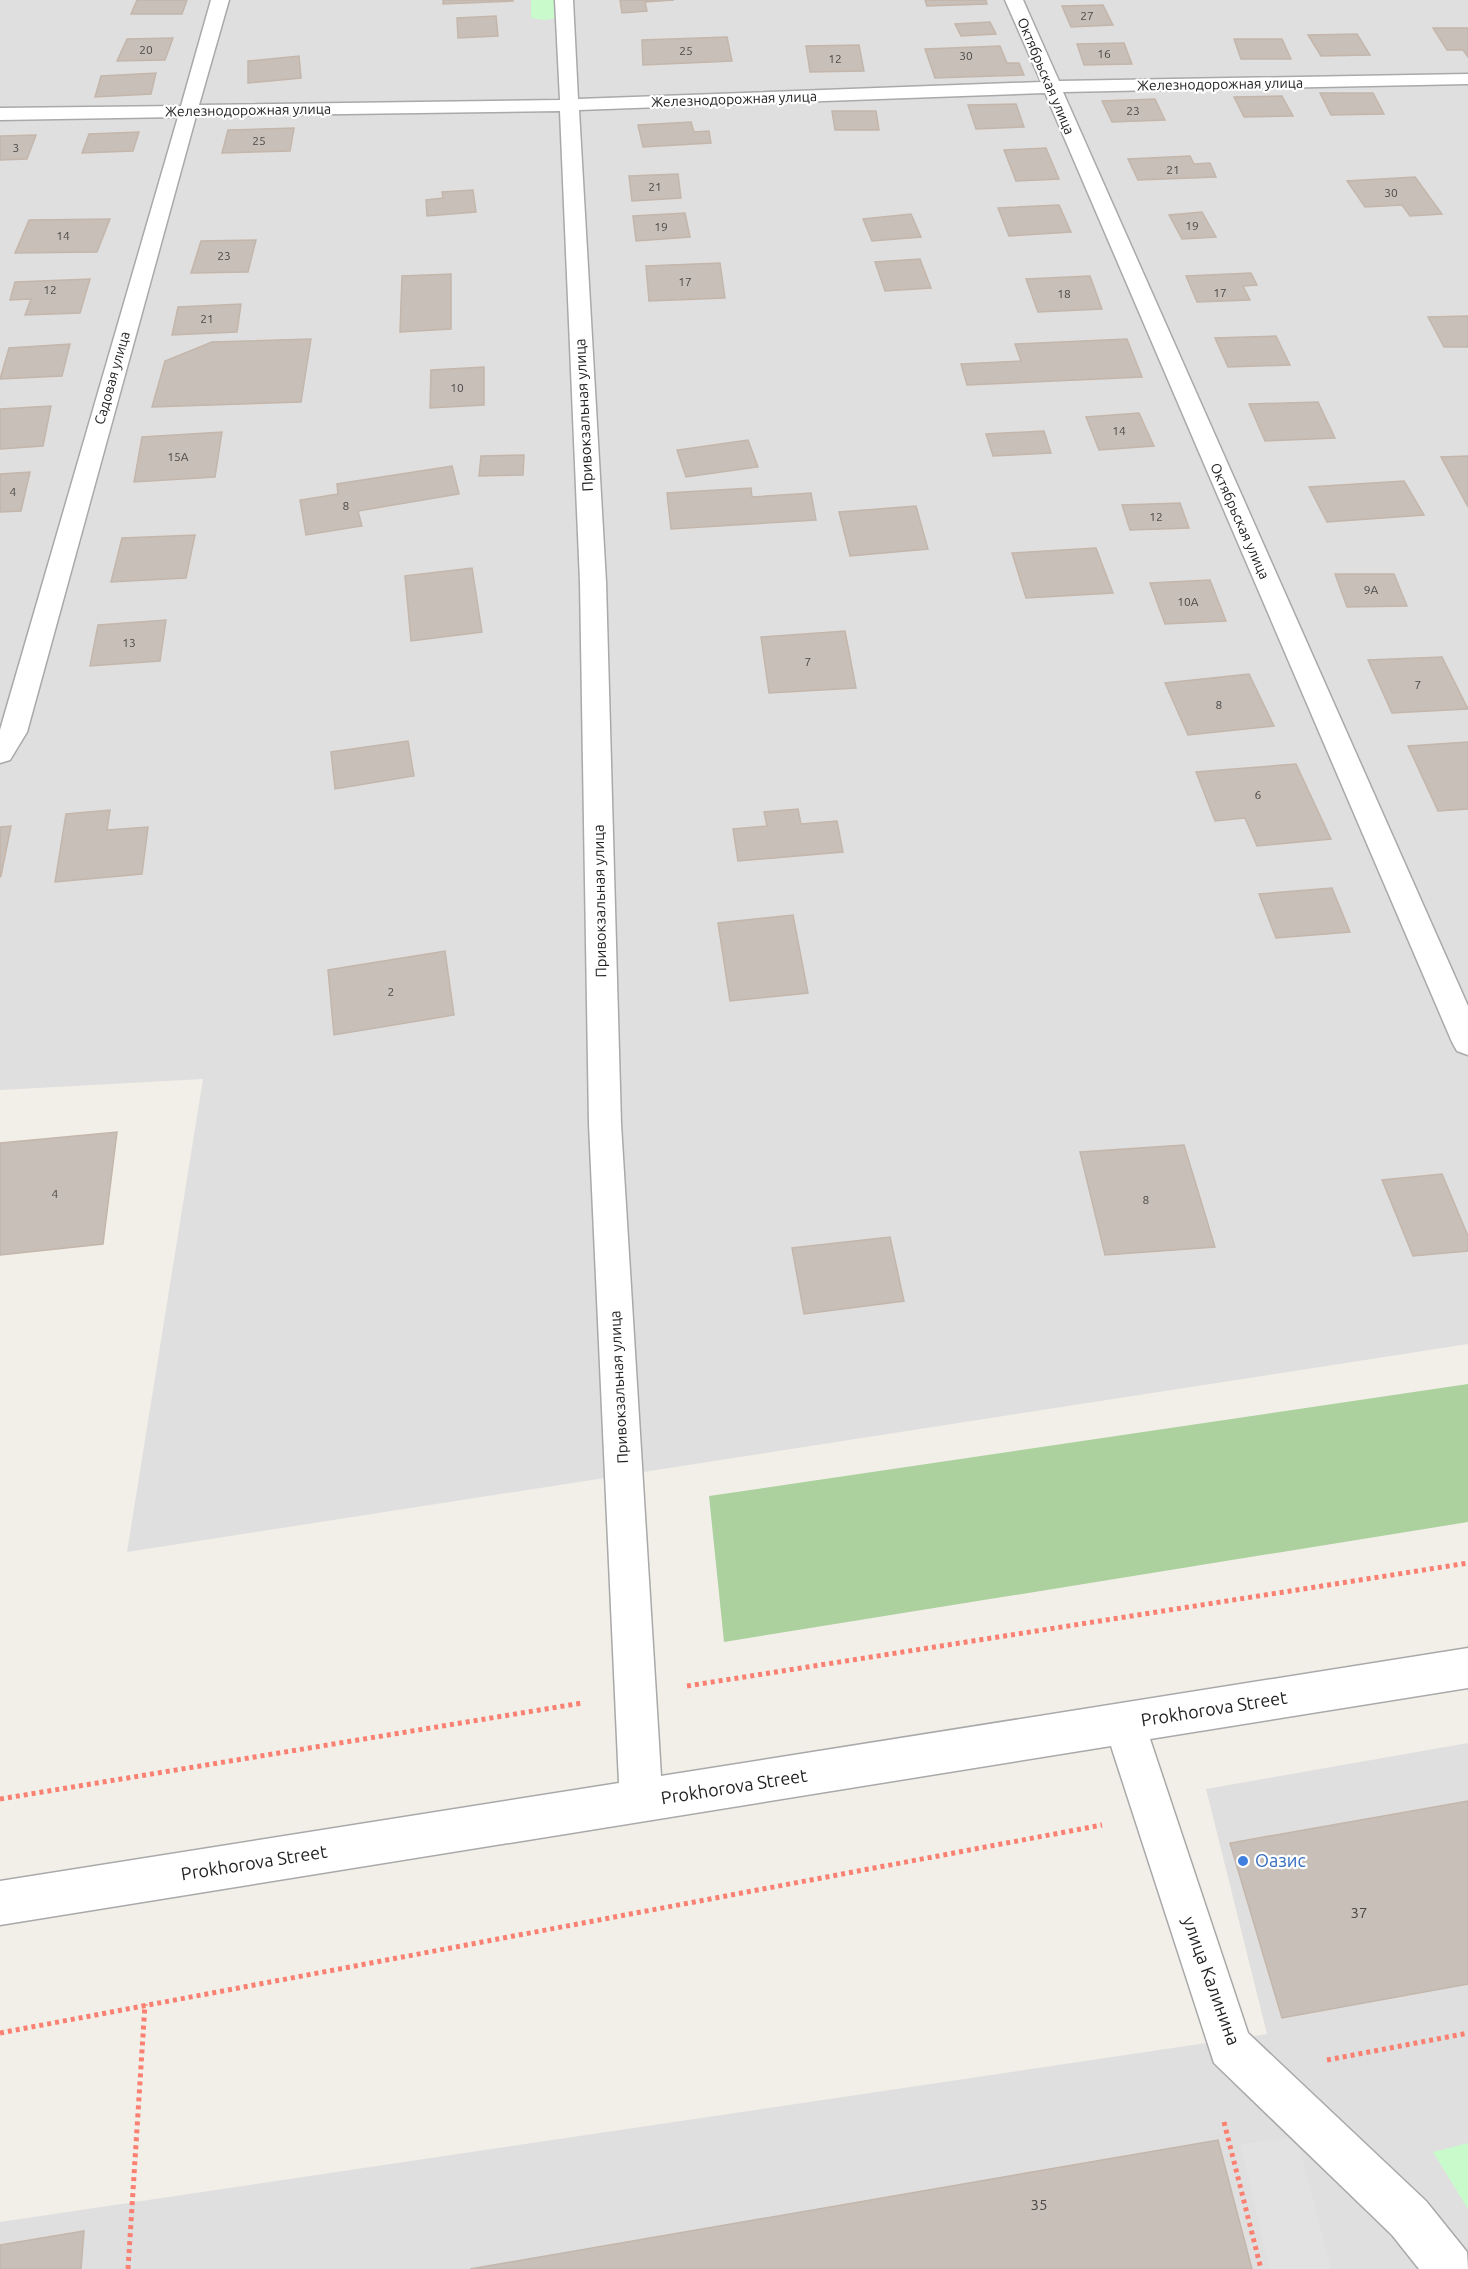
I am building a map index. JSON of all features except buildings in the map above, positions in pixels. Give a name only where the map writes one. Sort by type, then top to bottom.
[{"type":"street","name":"Садовая улица","points":[[0,753],[13,732],[220,0]]},
{"type":"street","name":"Привокзальная улица","points":[[564,0],[593,582],[605,1124],[641,1802]]},
{"type":"street","name":"Октябрьская улица","points":[[1014,0],[1468,1042]]},
{"type":"street","name":"Железнодорожная улица","points":[[0,114],[568,105],[1050,87],[1468,79]]},
{"type":"street","name":"Prokhorova Street","points":[[0,1904],[1468,1668]]},
{"type":"street","name":"улица Калинина","points":[[1124,1723],[1230,2047],[1409,2218],[1450,2269]]},
{"type":"path","points":[[0,1799],[635,1694],[1468,1563]]},
{"type":"path","points":[[0,2033],[1111,1823]]},
{"type":"path","points":[[128,2269],[145,2004]]},
{"type":"path","points":[[1321,2061],[1468,2033]]},
{"type":"shaded area","points":[[0,0],[1468,0],[1468,1344],[127,1552],[203,1079],[0,1090]]},
{"type":"shaded area","points":[[1468,1743],[1468,2269],[0,2269],[0,2222],[1267,2034],[1206,1789]]},
{"type":"shaded area","points":[[1297,2137],[1331,2269],[1270,2269],[1240,2144]]},
{"type":"green space","points":[[531,0],[562,0],[562,17],[545,20],[531,18]]},
{"type":"green space","points":[[1468,1384],[1468,1522],[724,1642],[709,1496]]},
{"type":"green space","points":[[1468,2143],[1468,2209],[1433,2152]]},
{"type":"place","name":"Оазис","points":[[1243,1861]]}]
